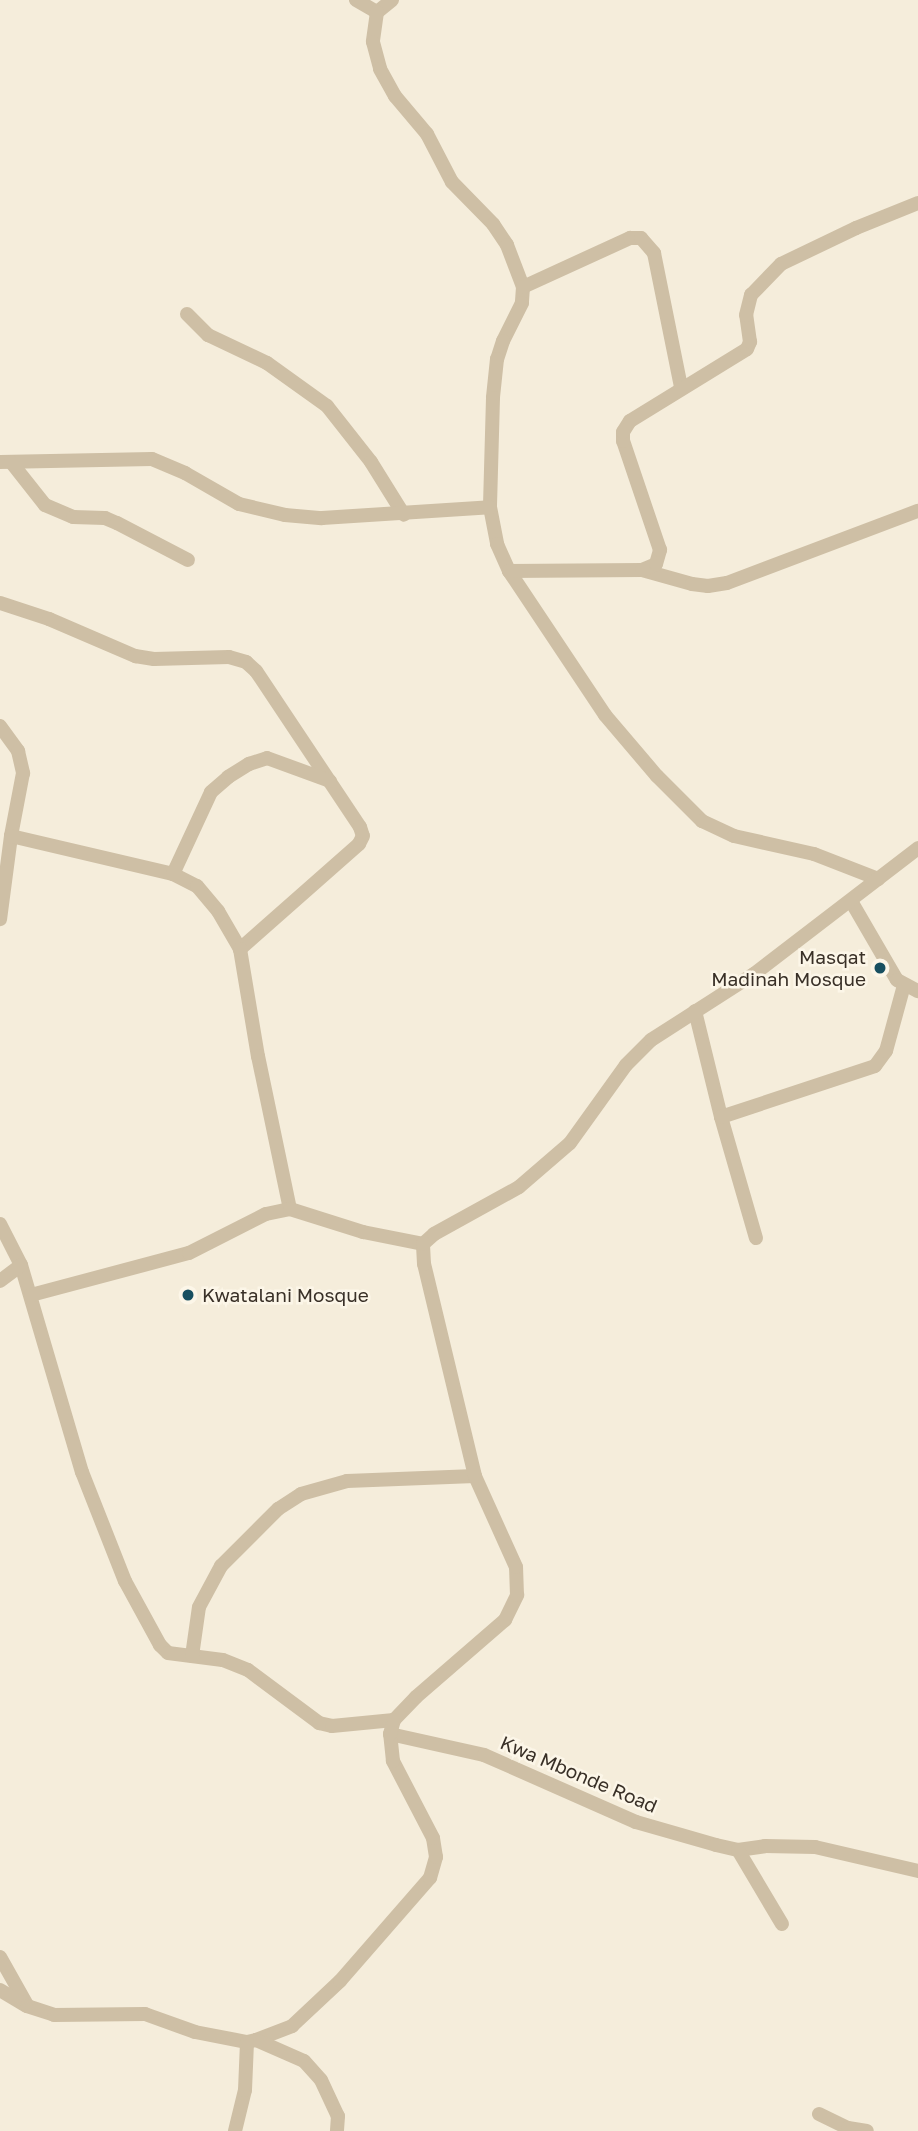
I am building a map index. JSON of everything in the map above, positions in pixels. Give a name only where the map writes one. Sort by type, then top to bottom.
[{"type":"street","points":[[356,0],[377,12]]},
{"type":"street","points":[[392,0],[377,12],[373,41],[380,69],[395,96],[427,134],[452,182],[493,224],[507,245],[523,287],[522,303],[497,359],[491,507],[497,544],[509,571],[605,715],[657,776],[702,821],[734,836],[814,854],[878,879]]},
{"type":"street","points":[[642,570],[656,564],[660,550],[623,441],[623,432],[630,421],[681,387],[747,349],[750,342],[746,316],[751,295],[781,264],[856,228],[918,203]]},
{"type":"street","points":[[523,287],[630,238],[641,238],[654,253],[681,387]]},
{"type":"street","points":[[187,314],[208,335],[267,363],[327,406],[371,462],[404,515]]},
{"type":"street","points":[[5,462],[152,459],[251,508],[322,518],[404,515],[491,507]]},
{"type":"street","points":[[5,462],[45,505],[73,517],[105,518],[188,560]]},
{"type":"street","points":[[509,571],[642,570],[708,586],[727,583],[918,511]]},
{"type":"street","points":[[0,603],[49,619],[135,656],[154,659],[229,657],[246,662],[256,671],[360,827],[363,836],[359,844],[240,949]]},
{"type":"street","points":[[0,726],[18,751],[23,773],[10,836],[0,919]]},
{"type":"street","points":[[173,874],[211,792],[249,764],[267,758],[330,781]]},
{"type":"street","points":[[10,836],[173,874],[197,886],[208,898],[240,949],[258,1056],[290,1209]]},
{"type":"street","points":[[423,1244],[434,1234],[530,1178],[570,1143],[626,1065],[651,1040],[754,974],[918,848]]},
{"type":"street","points":[[851,901],[886,964],[904,985],[912,985],[918,990]]},
{"type":"street","points":[[721,1117],[875,1066],[886,1051],[904,985]]},
{"type":"street","points":[[695,1012],[721,1117],[756,1238]]},
{"type":"street","points":[[0,1224],[21,1265],[31,1295],[189,1253],[266,1214],[290,1209],[363,1232],[423,1244]]},
{"type":"street","points":[[251,2041],[292,2026],[340,1981],[430,1878],[436,1857],[433,1838],[393,1761],[392,1727],[432,1681],[505,1620],[517,1595],[516,1567],[475,1476],[424,1264],[423,1244]]},
{"type":"street","points":[[0,1281],[21,1265]]},
{"type":"street","name":"Kwa Mbonde Road","points":[[31,1295],[52,1363],[69,1436],[125,1581],[167,1653],[223,1660],[248,1670],[319,1723],[332,1726],[392,1727],[484,1755],[636,1822],[738,1850],[765,1846],[815,1847],[918,1871]]},
{"type":"street","points":[[192,1656],[199,1607],[207,1587],[243,1541],[278,1509],[301,1494],[347,1480],[475,1476]]},
{"type":"street","points":[[738,1850],[782,1924]]},
{"type":"street","points":[[0,1957],[27,2006]]},
{"type":"street","points":[[0,1990],[27,2006],[65,2016],[145,2014],[195,2032],[251,2041],[304,2061],[321,2080],[338,2116],[337,2131]]},
{"type":"street","points":[[235,2131],[245,2090],[251,2041]]},
{"type":"street","points":[[819,2114],[848,2128],[867,2131]]},
{"type":"place","name":"Masqat Madinah Mosque","points":[[880,968]]},
{"type":"place","name":"Kwatalani Mosque","points":[[188,1295]]}]
